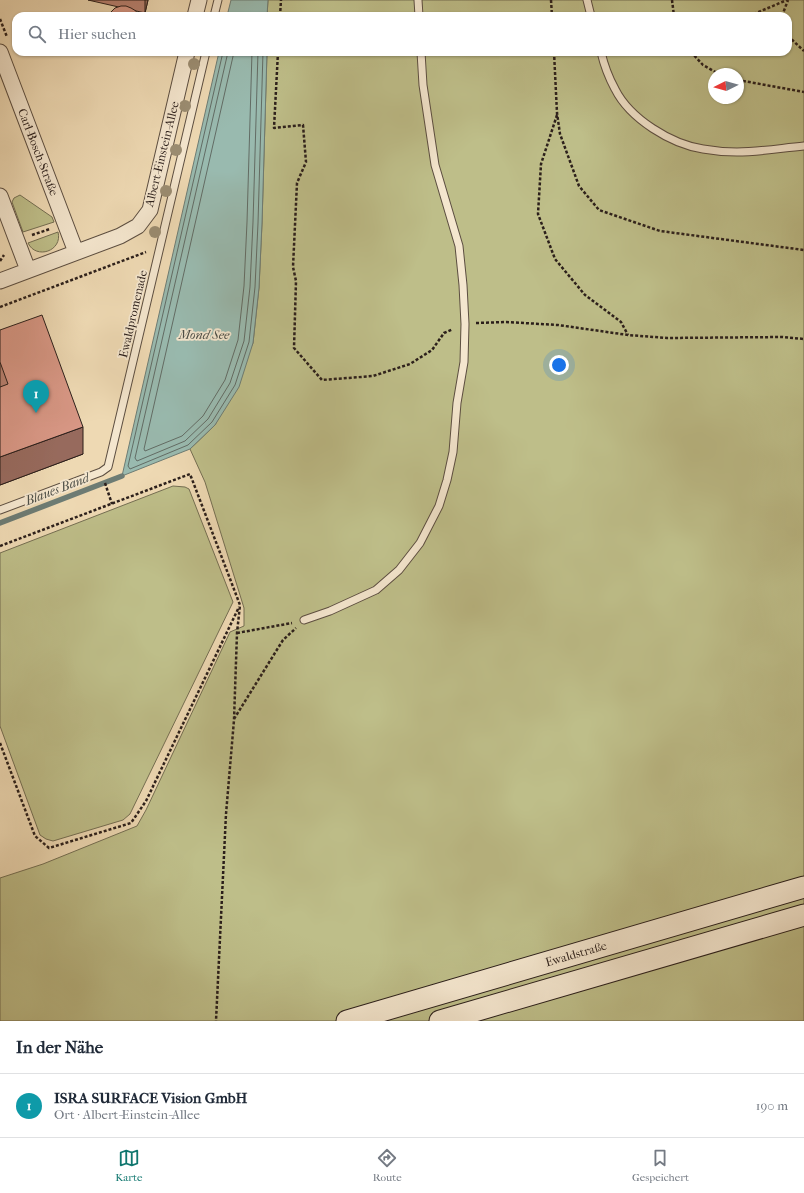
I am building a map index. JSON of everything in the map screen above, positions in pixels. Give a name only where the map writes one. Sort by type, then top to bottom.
[{"type":"main road","name":"Ewaldstraße","points":[[347,1021],[804,887]]},
{"type":"main road","points":[[440,1021],[804,915]]},
{"type":"street","points":[[196,12],[199,0]]},
{"type":"street","name":"Carl-Bosch-Straße","points":[[0,52],[76,252]]},
{"type":"street","name":"Albert-Einstein-Allee","points":[[0,280],[120,236],[138,226],[150,210],[186,56]]},
{"type":"street","points":[[0,196],[28,270]]},
{"type":"lane","points":[[215,12],[218,0]]},
{"type":"lane","points":[[418,0],[418,12]]},
{"type":"lane","points":[[587,0],[590,12]]},
{"type":"lane","name":"Ewaldpromenade","points":[[0,510],[108,468],[205,56]]},
{"type":"lane","points":[[304,620],[330,611],[376,590],[399,570],[420,542],[439,506],[447,480],[453,452],[464,362],[465,324],[463,285],[459,246],[435,165],[423,85],[421,56]]},
{"type":"lane","points":[[602,56],[615,90],[629,109],[650,126],[676,141],[703,149],[737,152],[804,146]]},
{"type":"path","points":[[280,12],[281,0]]},
{"type":"path","points":[[551,0],[552,12]]},
{"type":"path","points":[[672,0],[674,12]]},
{"type":"path","points":[[759,12],[788,0]]},
{"type":"path","points":[[784,12],[788,0]]},
{"type":"path","points":[[792,40],[804,51]]},
{"type":"path","points":[[278,56],[274,128],[303,125],[306,162],[297,183],[293,267],[296,281],[294,348],[322,380],[374,376],[410,364],[432,350],[444,333],[465,324],[506,322],[558,325],[628,335],[666,338],[783,337],[804,339]]},
{"type":"path","points":[[554,56],[557,113],[560,134],[579,186],[599,210],[660,231],[804,250]]},
{"type":"path","points":[[695,56],[708,68]]},
{"type":"path","points":[[744,81],[804,92]]},
{"type":"path","points":[[557,113],[541,164],[538,214],[555,259],[585,295],[621,322],[628,335]]},
{"type":"path","points":[[16,241],[65,224]]},
{"type":"path","points":[[0,307],[160,246]]},
{"type":"path","points":[[0,546],[190,474],[240,605],[237,633],[234,720],[226,814],[216,1021]]},
{"type":"path","points":[[103,479],[112,504]]},
{"type":"path","points":[[0,743],[35,836],[49,848],[131,822],[146,801],[240,605]]},
{"type":"path","points":[[237,633],[304,620]]},
{"type":"path","points":[[234,720],[283,640],[304,620]]},
{"type":"green space","points":[[268,0],[804,0],[804,1021],[0,1021],[0,878],[43,864],[137,826],[230,632],[244,626],[244,608],[205,482],[190,449],[215,425],[253,343],[259,287],[267,56],[792,56],[792,12],[267,12]]},
{"type":"green space","points":[[20,195],[52,217],[54,222],[23,232],[12,202],[14,198]]},
{"type":"green space","points":[[58,232],[57,244],[48,251],[37,251],[28,243]]},
{"type":"green space","points":[[173,486],[185,487],[189,489],[233,602],[130,814],[123,820],[53,841],[46,839],[40,835],[0,726],[0,553]]},
{"type":"water","points":[[231,0],[268,0],[267,12],[228,12]]},
{"type":"water","name":"Mond See","points":[[218,56],[267,56],[259,288],[253,343],[239,387],[215,425],[190,449],[122,476]]},
{"type":"building","points":[[126,6],[136,12],[111,12],[115,8]]},
{"type":"building","points":[[42,315],[83,427],[0,457],[0,387],[8,384],[0,362],[0,330]]},
{"type":"waterway","name":"Blaues Band","points":[[0,523],[122,476]]},
{"type":"place","name":"ISRA SURFACE Vision GmbH","points":[[36,413]]}]
